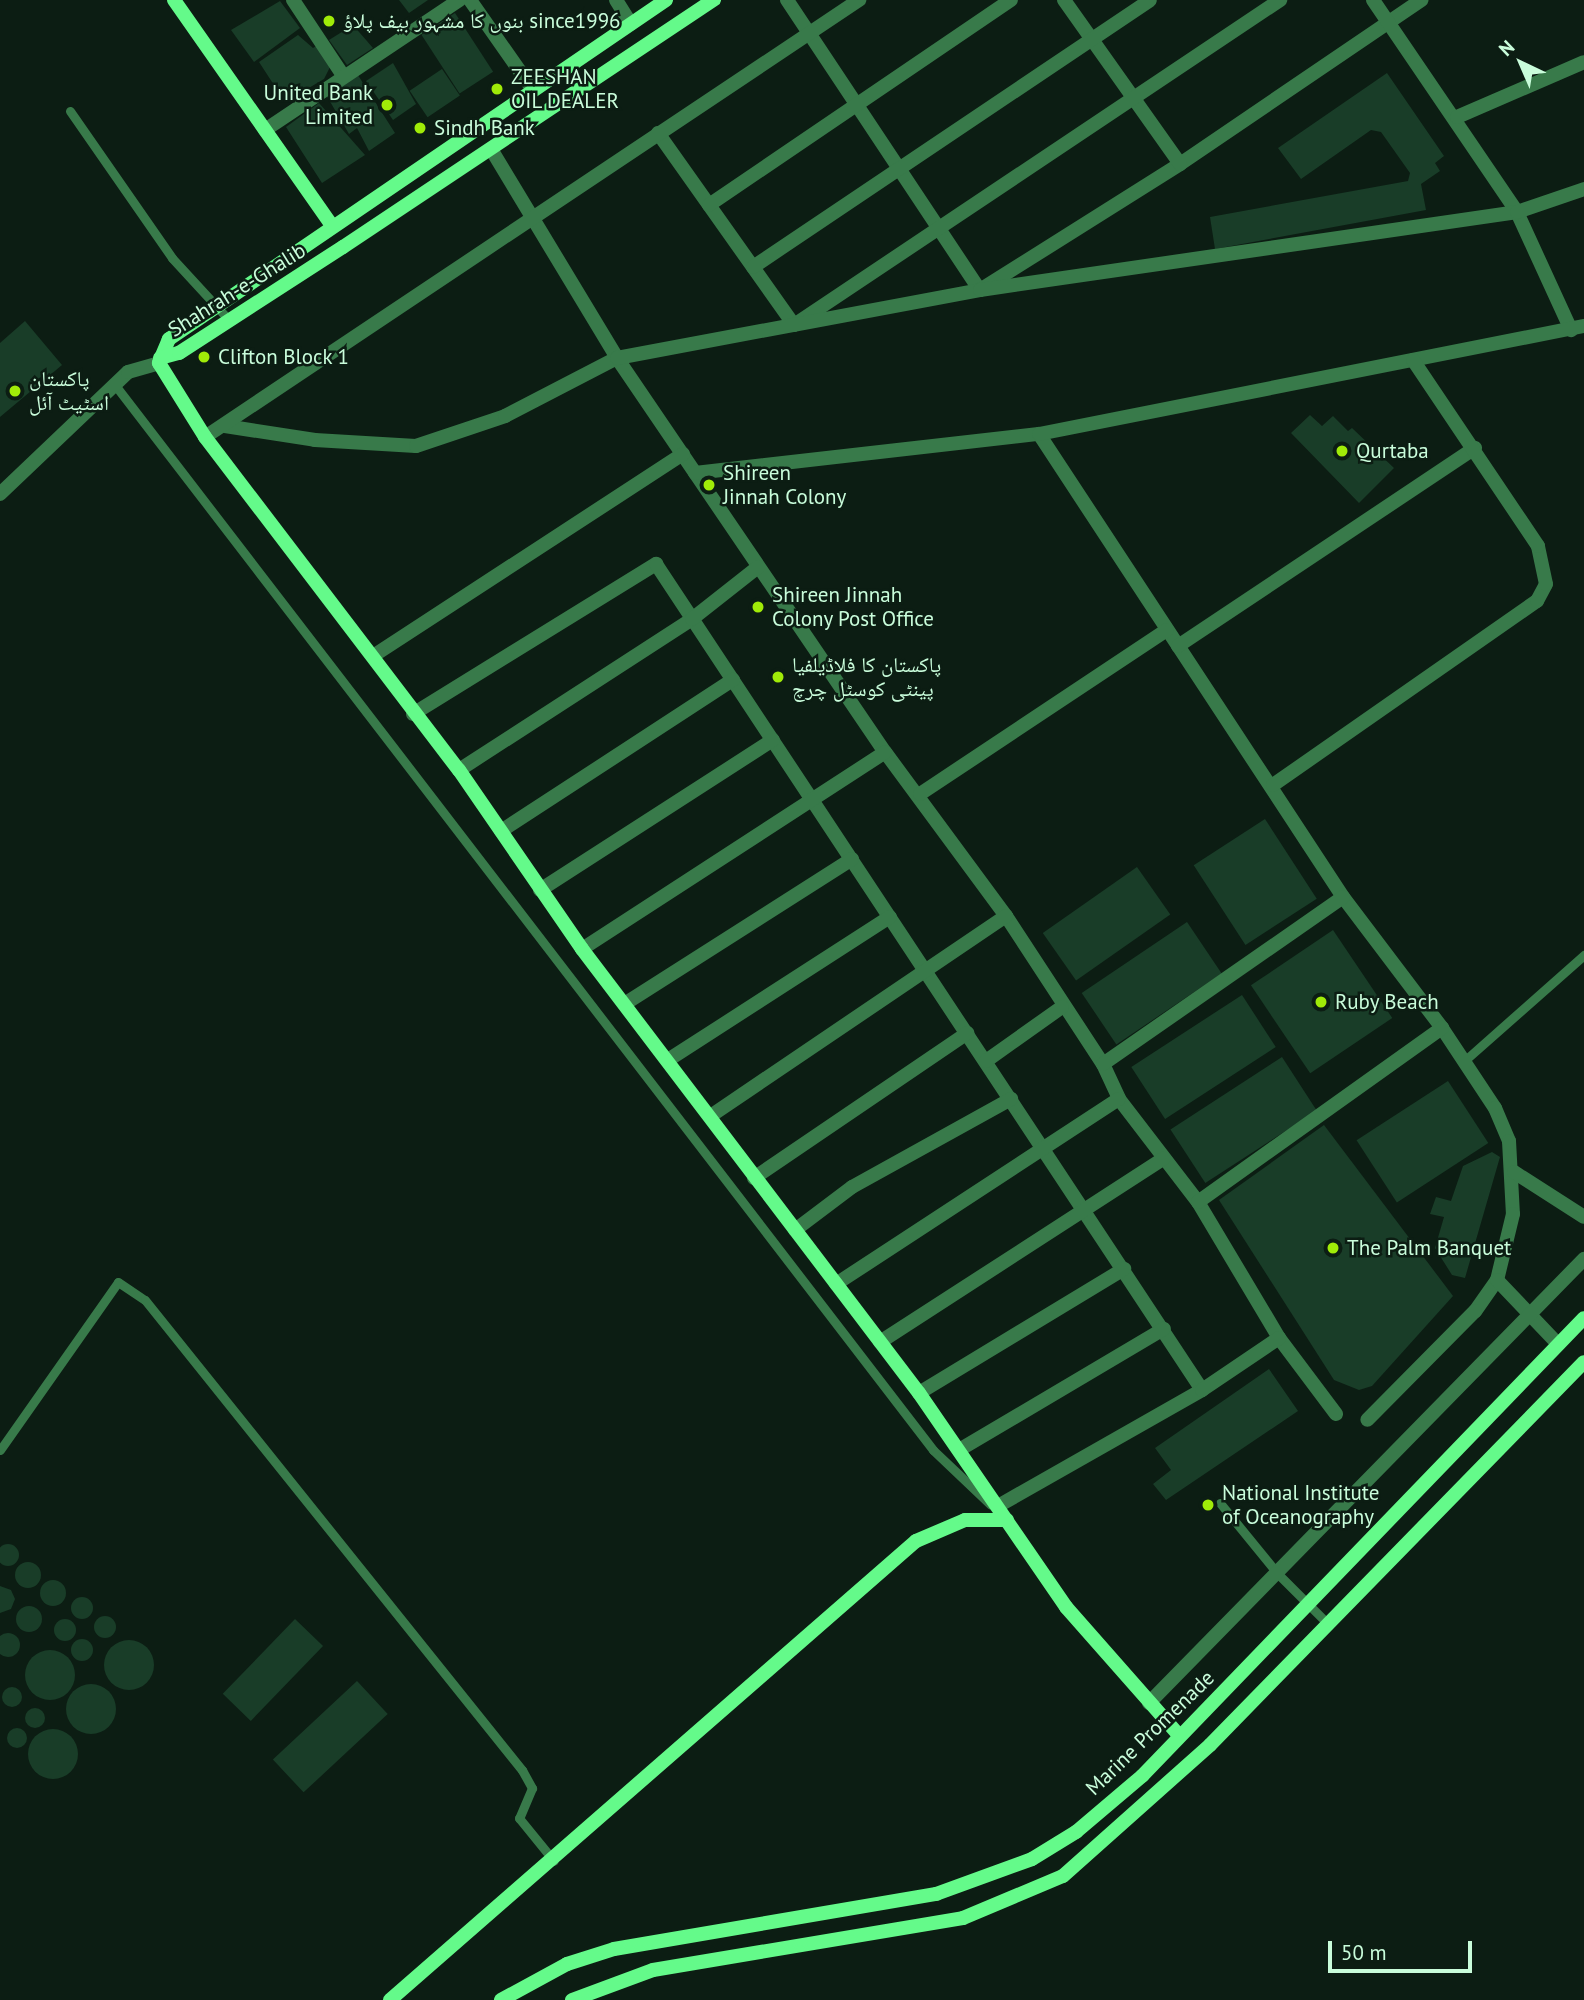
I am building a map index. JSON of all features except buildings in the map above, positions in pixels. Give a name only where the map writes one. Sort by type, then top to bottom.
[{"type":"main road","points":[[174,0],[331,224]]},
{"type":"main road","name":"Shahrah-e-Ghalib","points":[[160,360],[169,339],[216,305],[331,224],[666,0]]},
{"type":"main road","name":"Shahrah-e-Ghalib","points":[[160,360],[179,353],[230,321],[714,0]]},
{"type":"main road","points":[[160,360],[205,437],[373,656],[413,714],[459,770],[583,949],[712,1115],[754,1178],[919,1393],[1066,1607],[1179,1735]]},
{"type":"main road","name":"Marine Promenade","points":[[501,2000],[567,1964],[614,1949],[936,1894],[1032,1859],[1112,1803],[1584,1318]]},
{"type":"main road","points":[[572,2000],[653,1970],[963,1917],[1044,1885],[1100,1848],[1328,1624],[1584,1362]]},
{"type":"main road","points":[[390,2000],[554,1861],[916,1541],[965,1520],[1007,1520]]},
{"type":"street","points":[[293,0],[344,77]]},
{"type":"street","points":[[265,130],[459,0]]},
{"type":"street","points":[[470,0],[533,90]]},
{"type":"street","points":[[616,0],[631,24]]},
{"type":"street","points":[[787,0],[980,290]]},
{"type":"street","points":[[205,437],[225,426],[530,217],[859,0]]},
{"type":"street","points":[[709,205],[859,106],[1011,0]]},
{"type":"street","points":[[1064,0],[1180,164]]},
{"type":"street","points":[[753,267],[1150,0]]},
{"type":"street","points":[[793,325],[1280,0]]},
{"type":"street","points":[[695,472],[1039,434],[1578,328],[1517,212],[1457,117],[1373,0]]},
{"type":"street","points":[[980,290],[1180,164],[1421,0]]},
{"type":"street","points":[[1457,117],[1584,62]]},
{"type":"street","points":[[658,133],[793,325]]},
{"type":"street","points":[[491,149],[617,358],[885,752],[920,794],[1006,916],[1062,1007],[1103,1063],[1119,1099],[1198,1202],[1279,1338],[1336,1414]]},
{"type":"street","points":[[225,426],[315,440],[416,446],[505,416],[617,358],[980,290],[1517,212],[1584,188]]},
{"type":"street","points":[[0,495],[115,385],[140,365],[160,360]]},
{"type":"street","points":[[1273,785],[1537,601],[1546,584],[1546,566],[1475,448],[1413,360]]},
{"type":"street","points":[[1039,434],[1167,630],[1273,785],[1343,897],[1442,1028],[1494,1108],[1509,1141],[1514,1172],[1513,1214],[1497,1280],[1475,1311],[1367,1420]]},
{"type":"street","points":[[1178,646],[1475,448]]},
{"type":"street","points":[[373,656],[683,454]]},
{"type":"street","points":[[413,714],[656,564],[1202,1390]]},
{"type":"street","points":[[459,770],[692,619],[758,567]]},
{"type":"street","points":[[920,794],[1167,630]]},
{"type":"street","points":[[501,831],[733,680]]},
{"type":"street","points":[[540,890],[772,740]]},
{"type":"street","points":[[583,949],[814,802],[885,752]]},
{"type":"street","points":[[626,1003],[852,859]]},
{"type":"street","points":[[1103,1063],[1343,897]]},
{"type":"street","points":[[712,1115],[1006,916]]},
{"type":"street","points":[[668,1060],[890,917]]},
{"type":"street","points":[[986,1061],[1062,1007]]},
{"type":"street","points":[[1198,1202],[1442,1028]]},
{"type":"street","points":[[754,1178],[967,1033]]},
{"type":"street","points":[[795,1230],[852,1187],[1011,1099]]},
{"type":"street","points":[[836,1284],[1119,1099]]},
{"type":"street","points":[[880,1342],[1164,1158]]},
{"type":"street","points":[[1514,1172],[1584,1217]]},
{"type":"street","points":[[1149,1703],[1584,1259]]},
{"type":"street","points":[[919,1393],[1124,1269]]},
{"type":"street","points":[[1497,1280],[1533,1314],[1558,1344]]},
{"type":"street","points":[[959,1450],[1164,1329]]},
{"type":"street","points":[[998,1506],[1202,1390],[1279,1338]]},
{"type":"lane","points":[[71,111],[172,258],[230,321]]},
{"type":"lane","points":[[115,385],[933,1450],[1007,1520]]},
{"type":"lane","points":[[1463,1062],[1584,955]]},
{"type":"lane","points":[[0,1450],[118,1282],[145,1300],[522,1770],[531,1788],[519,1818],[554,1861]]},
{"type":"lane","points":[[1220,1503],[1277,1573],[1328,1624]]},
{"type":"place","name":"بنوں کا مشہور بیف پلاؤ since1996","points":[[329,21]]},
{"type":"place","name":"ZEESHAN OIL DEALER","points":[[497,89]]},
{"type":"place","name":"United Bank Limited","points":[[387,105]]},
{"type":"place","name":"Sindh Bank","points":[[420,128]]},
{"type":"place","name":"Clifton Block 1","points":[[204,357]]},
{"type":"place","name":"پاکستان اسٹیٹ آئل","points":[[15,391]]},
{"type":"place","name":"Qurtaba","points":[[1342,451]]},
{"type":"place","name":"Shireen Jinnah Colony","points":[[709,485]]},
{"type":"place","name":"Shireen Jinnah Colony Post Office","points":[[758,607]]},
{"type":"place","name":"پاکستان کا فلاڈیلفیا پینٹی کوسٹل چرچ","points":[[778,677]]},
{"type":"place","name":"Ruby Beach","points":[[1321,1002]]},
{"type":"place","name":"The Palm Banquet","points":[[1333,1248]]},
{"type":"place","name":"National Institute of Oceanography","points":[[1208,1505]]}]
